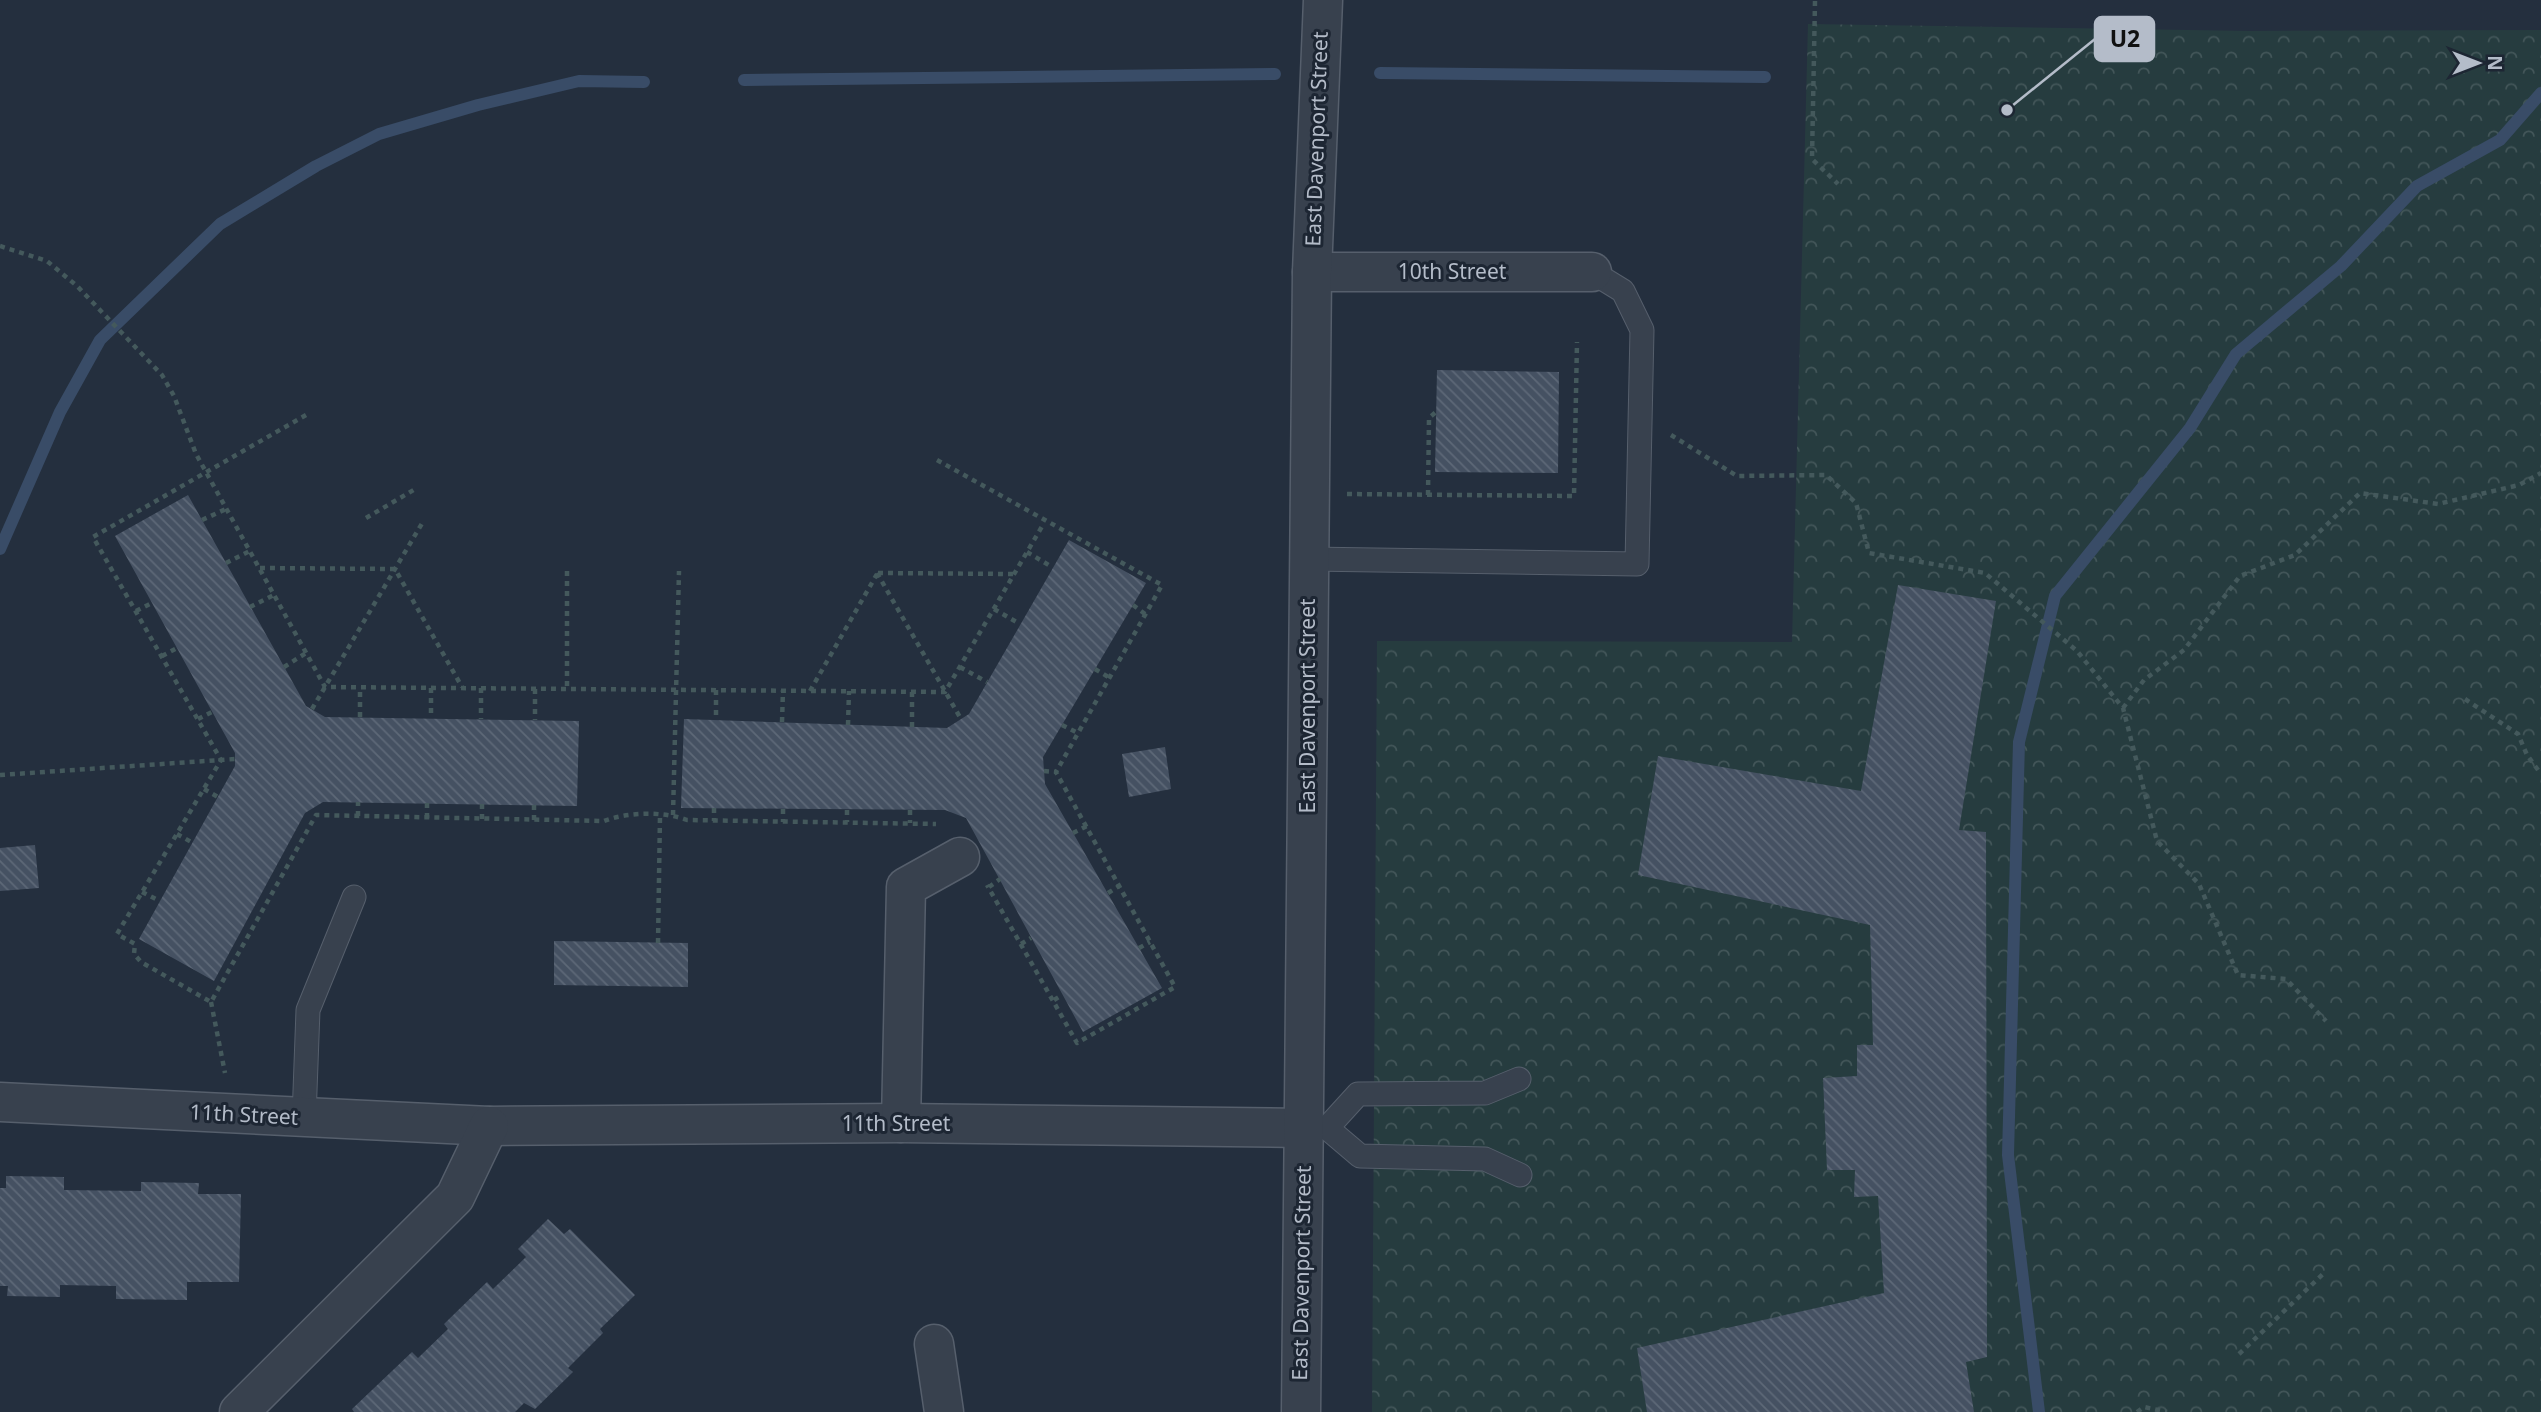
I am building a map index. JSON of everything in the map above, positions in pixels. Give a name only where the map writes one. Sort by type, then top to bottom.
[{"type":"street","name":"East Davenport Street","points":[[1301,1412],[1316,1128],[1309,559],[1312,272],[1323,0]]},
{"type":"street","name":"10th Street","points":[[1312,272],[1592,272]]},
{"type":"street","points":[[901,1123],[906,887],[971,867]]},
{"type":"street","name":"11th Street","points":[[0,1102],[489,1126],[901,1123],[1316,1128]]},
{"type":"street","points":[[239,1412],[455,1197],[489,1126]]},
{"type":"street","points":[[934,1344],[944,1412]]},
{"type":"lane","points":[[1309,559],[1637,564],[1642,330],[1623,292],[1592,272]]},
{"type":"lane","points":[[304,1118],[308,1010],[354,897]]},
{"type":"lane","points":[[1519,1079],[1485,1093],[1358,1094],[1316,1128],[1360,1156],[1485,1159],[1520,1175]]},
{"type":"path","points":[[1815,1],[1811,159],[1839,184]]},
{"type":"path","points":[[0,246],[47,261],[77,286],[162,375],[174,396],[206,472],[325,687]]},
{"type":"path","points":[[1310,494],[1574,496],[1577,342]]},
{"type":"path","points":[[1428,495],[1429,418],[1436,412]]},
{"type":"path","points":[[221,760],[93,537],[306,415]]},
{"type":"path","points":[[1662,429],[1719,468],[1737,476],[1826,475],[1856,503],[1869,553],[1984,573],[2015,596],[2077,651],[2123,708],[2157,841],[2199,884],[2238,975],[2286,978],[2326,1021]]},
{"type":"path","points":[[937,460],[1161,585],[1056,772]]},
{"type":"path","points":[[2123,708],[2144,680],[2184,650],[2241,576],[2295,555],[2360,493],[2438,504],[2519,485],[2541,472]]},
{"type":"path","points":[[366,518],[417,488]]},
{"type":"path","points":[[202,520],[226,509]]},
{"type":"path","points":[[312,709],[424,520]]},
{"type":"path","points":[[945,691],[1044,523]]},
{"type":"path","points":[[226,563],[250,551]]},
{"type":"path","points":[[1027,552],[1052,567]]},
{"type":"path","points":[[259,568],[395,569]]},
{"type":"path","points":[[395,569],[462,688]]},
{"type":"path","points":[[567,571],[567,689]]},
{"type":"path","points":[[673,815],[679,571]]},
{"type":"path","points":[[877,573],[1014,574]]},
{"type":"path","points":[[810,691],[877,573]]},
{"type":"path","points":[[877,573],[961,719]]},
{"type":"path","points":[[250,607],[274,595]]},
{"type":"path","points":[[136,611],[152,603]]},
{"type":"path","points":[[1133,605],[1145,614]]},
{"type":"path","points":[[994,609],[1020,624]]},
{"type":"path","points":[[162,656],[177,648]]},
{"type":"path","points":[[284,667],[306,653]]},
{"type":"path","points":[[960,667],[987,682]]},
{"type":"path","points":[[1095,669],[1110,678]]},
{"type":"path","points":[[325,687],[945,691]]},
{"type":"path","points":[[360,687],[360,717]]},
{"type":"path","points":[[431,688],[431,718]]},
{"type":"path","points":[[481,688],[481,719]]},
{"type":"path","points":[[535,689],[535,720]]},
{"type":"path","points":[[716,690],[716,720]]},
{"type":"path","points":[[782,722],[783,690]]},
{"type":"path","points":[[848,725],[849,691]]},
{"type":"path","points":[[912,691],[912,727]]},
{"type":"path","points":[[2465,699],[2518,734],[2527,755],[2541,774]]},
{"type":"path","points":[[198,719],[212,712]]},
{"type":"path","points":[[1062,725],[1078,733]]},
{"type":"path","points":[[0,775],[235,759]]},
{"type":"path","points":[[211,1002],[141,962],[134,954],[135,944],[117,934],[221,760]]},
{"type":"path","points":[[1044,771],[1056,772]]},
{"type":"path","points":[[971,867],[988,887],[1077,1043],[1175,988],[1056,772]]},
{"type":"path","points":[[204,789],[218,797]]},
{"type":"path","points":[[358,802],[358,816]]},
{"type":"path","points":[[427,803],[427,818]]},
{"type":"path","points":[[482,804],[482,819]]},
{"type":"path","points":[[534,805],[534,820]]},
{"type":"path","points":[[714,808],[714,821]]},
{"type":"path","points":[[312,809],[316,815]]},
{"type":"path","points":[[783,809],[783,822]]},
{"type":"path","points":[[847,810],[847,822]]},
{"type":"path","points":[[910,810],[910,824]]},
{"type":"path","points":[[316,815],[604,821],[620,815],[673,815],[687,820],[714,821],[937,824]]},
{"type":"path","points":[[233,1115],[211,1002],[316,815]]},
{"type":"path","points":[[658,943],[660,815]]},
{"type":"path","points":[[1073,833],[1087,826]]},
{"type":"path","points":[[295,832],[304,836]]},
{"type":"path","points":[[177,834],[192,843]]},
{"type":"path","points":[[272,874],[281,878]]},
{"type":"path","points":[[988,887],[1000,880]]},
{"type":"path","points":[[1108,894],[1119,886]]},
{"type":"path","points":[[142,892],[160,901]]},
{"type":"path","points":[[1021,944],[1031,938]]},
{"type":"path","points":[[1139,948],[1150,942]]},
{"type":"path","points":[[233,946],[240,949]]},
{"type":"path","points":[[1054,1000],[1062,995]]},
{"type":"path","points":[[2239,1354],[2323,1274]]},
{"type":"path","points":[[2137,1412],[2144,1406],[2167,1412]]},
{"type":"green space","points":[[1808,24],[2249,31],[2541,30],[2541,1412],[1372,1412],[1377,641],[1792,642]]},
{"type":"building","points":[[1437,370],[1559,372],[1558,473],[1435,472]]},
{"type":"building","points":[[188,495],[306,706],[325,717],[579,721],[577,806],[323,802],[305,813],[214,981],[139,939],[235,766],[235,753],[115,536]]},
{"type":"building","points":[[1069,540],[1146,583],[1043,757],[1045,784],[1162,988],[1083,1032],[966,818],[945,810],[681,808],[684,719],[947,728],[969,714]]},
{"type":"building","points":[[1898,585],[1996,601],[1959,830],[1986,832],[1987,1357],[1966,1362],[1974,1412],[1647,1412],[1637,1348],[1884,1293],[1878,1196],[1854,1197],[1855,1170],[1827,1170],[1823,1078],[1857,1076],[1857,1045],[1873,1045],[1870,925],[1638,875],[1658,756],[1861,791]]},
{"type":"building","points":[[1165,747],[1171,789],[1129,797],[1122,754]]},
{"type":"building","points":[[35,845],[39,888],[0,891],[0,848]]},
{"type":"building","points":[[554,941],[688,943],[688,987],[554,985]]},
{"type":"building","points":[[6,1176],[64,1177],[64,1190],[141,1191],[141,1182],[199,1183],[198,1194],[241,1194],[239,1282],[187,1282],[187,1300],[116,1299],[116,1286],[60,1285],[60,1297],[7,1296],[8,1286],[0,1286],[0,1188],[6,1188]]},
{"type":"building","points":[[548,1219],[564,1234],[570,1229],[635,1295],[600,1329],[603,1333],[568,1368],[573,1372],[535,1409],[524,1403],[515,1412],[354,1412],[352,1409],[412,1352],[418,1358],[448,1329],[444,1324],[487,1282],[493,1289],[526,1257],[518,1249]]},
{"type":"waterway","points":[[1380,73],[1765,77]]},
{"type":"waterway","points":[[744,80],[1275,74]]},
{"type":"waterway","points":[[0,549],[60,412],[100,340],[220,224],[316,166],[379,134],[478,105],[579,81],[644,82]]},
{"type":"waterway","points":[[2039,1412],[2008,1155],[2019,742],[2055,596],[2190,428],[2236,354],[2341,266],[2417,186],[2500,140],[2541,93]]},
{"type":"place","name":"U2","points":[[2007,110]]}]
